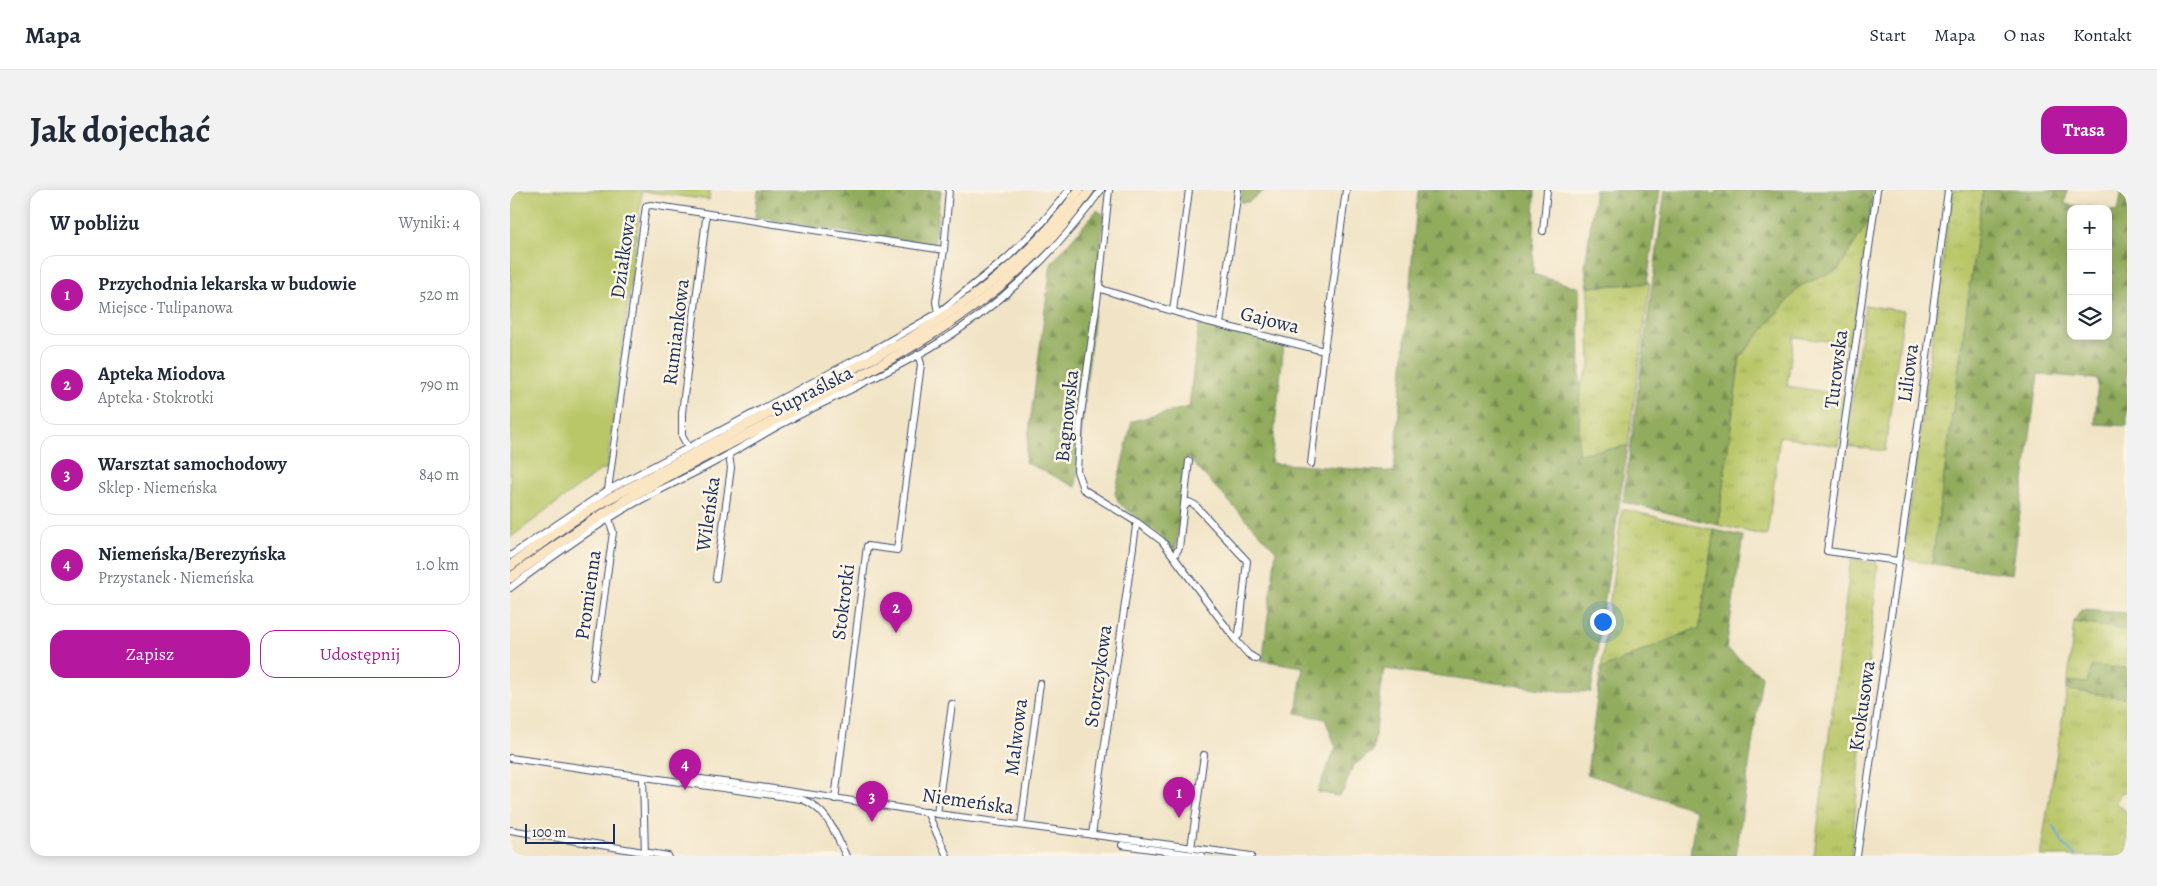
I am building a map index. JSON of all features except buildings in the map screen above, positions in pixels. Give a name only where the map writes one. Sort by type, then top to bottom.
[{"type":"main road","points":[[510,566],[568,524],[610,498],[908,340],[941,319],[1011,266],[1048,228],[1078,190]]},
{"type":"main road","points":[[510,578],[573,532],[617,504],[898,356],[946,327],[1017,273],[1055,234],[1090,190]]},
{"type":"street","points":[[938,312],[936,302],[944,250],[949,190]]},
{"type":"street","name":"Supraślska","points":[[510,556],[608,490],[868,353],[938,312],[984,278],[1007,258],[1042,223],[1069,190]]},
{"type":"street","name":"Supraślska","points":[[510,588],[635,503],[729,455],[788,420],[918,354],[959,330],[1016,284],[1060,242],[1101,190]]},
{"type":"street","name":"Bagnowska","points":[[1109,190],[1099,287],[1080,421],[1077,471],[1083,489],[1138,523],[1162,541],[1235,639],[1248,654],[1256,659]]},
{"type":"street","points":[[1173,311],[1189,190]]},
{"type":"street","points":[[1220,324],[1238,190]]},
{"type":"street","points":[[1311,464],[1346,190]]},
{"type":"street","points":[[1543,231],[1547,190]]},
{"type":"street","name":"Turowska","points":[[1877,190],[1827,552],[1898,561]]},
{"type":"street","name":"Liliowa","points":[[1898,561],[1921,404],[1948,190]]},
{"type":"street","name":"Działkowa","points":[[608,490],[646,206],[652,205],[944,250]]},
{"type":"street","name":"Rumiankowa","points":[[688,447],[682,436],[682,413],[706,219]]},
{"type":"street","name":"Gajowa","points":[[1099,287],[1173,311],[1324,351]]},
{"type":"street","name":"Stokrotki","points":[[834,799],[867,546],[897,550],[921,364],[918,354]]},
{"type":"street","name":"Wileńska","points":[[716,578],[731,468],[729,455]]},
{"type":"street","points":[[1174,556],[1179,548],[1189,461]]},
{"type":"street","points":[[1184,507],[1189,502],[1195,505],[1247,561],[1239,635],[1235,639]]},
{"type":"street","name":"Promienna","points":[[593,677],[613,532],[609,519]]},
{"type":"street","name":"Storczykowa","points":[[1092,835],[1136,526],[1138,523]]},
{"type":"street","name":"Krokusowa","points":[[1857,856],[1898,561]]},
{"type":"street","name":"Malwowa","points":[[1021,825],[1040,683]]},
{"type":"street","points":[[937,814],[952,704]]},
{"type":"street","points":[[1191,848],[1204,755]]},
{"type":"street","name":"Niemeńska","points":[[510,758],[791,797],[806,801],[821,810],[846,856]]},
{"type":"street","points":[[643,777],[645,855]]},
{"type":"street","name":"Niemeńska","points":[[686,783],[686,778],[701,779],[799,791],[834,799],[1092,835],[1180,852],[1191,848],[1251,856]]},
{"type":"street","points":[[927,812],[947,856]]},
{"type":"street","points":[[510,830],[645,855],[668,856]]},
{"type":"street","points":[[1122,845],[1202,856]]},
{"type":"green space","points":[[510,190],[710,190],[709,200],[642,191],[607,469],[602,469],[510,538]]},
{"type":"green space","points":[[758,190],[941,190],[934,247],[755,217]]},
{"type":"green space","points":[[1242,190],[1265,190],[1248,202],[1241,202]]},
{"type":"green space","points":[[1418,190],[1535,190],[1533,274],[1579,288],[1580,386],[1578,454],[1628,446],[1591,692],[1560,691],[1384,669],[1373,751],[1353,766],[1343,792],[1338,796],[1317,792],[1336,747],[1325,719],[1296,713],[1303,667],[1260,660],[1263,657],[1276,551],[1187,457],[1175,554],[1163,538],[1119,503],[1115,493],[1132,421],[1189,407],[1199,322],[1284,343],[1271,463],[1394,472]]},
{"type":"green space","points":[[1595,190],[1660,190],[1647,283],[1588,287],[1585,267]]},
{"type":"green space","points":[[1665,190],[1687,190],[1716,194],[1717,190],[1873,190],[1869,220],[1838,270],[1800,286],[1740,357],[1718,525],[1623,502]]},
{"type":"green space","points":[[1952,190],[1983,190],[1932,564],[1903,558]]},
{"type":"green space","points":[[1983,190],[2067,190],[2065,204],[2072,205],[2067,205],[2067,340],[2112,340],[2112,210],[2118,211],[2122,190],[2127,190],[2127,426],[2095,424],[2098,379],[2038,374],[2012,574],[1932,564]]},
{"type":"green space","points":[[1097,210],[1104,215],[1076,487],[1025,462],[1051,264]]},
{"type":"green space","points":[[1869,220],[1852,344],[1794,337],[1787,386],[1845,395],[1838,446],[1780,436],[1767,536],[1718,525],[1740,357],[1800,286],[1838,269]]},
{"type":"green space","points":[[1650,283],[1628,446],[1578,454],[1580,386],[1590,366],[1588,287]]},
{"type":"green space","points":[[1865,305],[1904,311],[1885,451],[1846,446]]},
{"type":"green space","points":[[1622,509],[1714,530],[1699,631],[1695,629],[1601,669]]},
{"type":"green space","points":[[1714,530],[1743,536],[1726,649],[1762,676],[1736,856],[1690,856],[1696,810],[1587,774],[1601,669],[1695,629],[1699,630]]},
{"type":"green space","points":[[1851,559],[1878,564],[1851,856],[1814,856]]},
{"type":"green space","points":[[2081,610],[2127,613],[2127,630],[2074,622]]},
{"type":"green space","points":[[2074,622],[2127,630],[2127,792],[2122,792],[2115,802],[2127,812],[2127,856],[2040,856],[2067,690]]},
{"type":"green space","points":[[2092,666],[2127,668],[2127,698],[2067,690],[2067,681],[2087,683]]},
{"type":"waterway","points":[[2054,826],[2063,844],[2076,856]]},
{"type":"place","name":"Apteka Miodova","points":[[896,633]]},
{"type":"place","name":"Niemeńska/Berezyńska","points":[[685,790]]},
{"type":"place","name":"Przychodnia lekarska w budowie","points":[[1179,818]]},
{"type":"place","name":"Warsztat samochodowy","points":[[872,822]]}]
